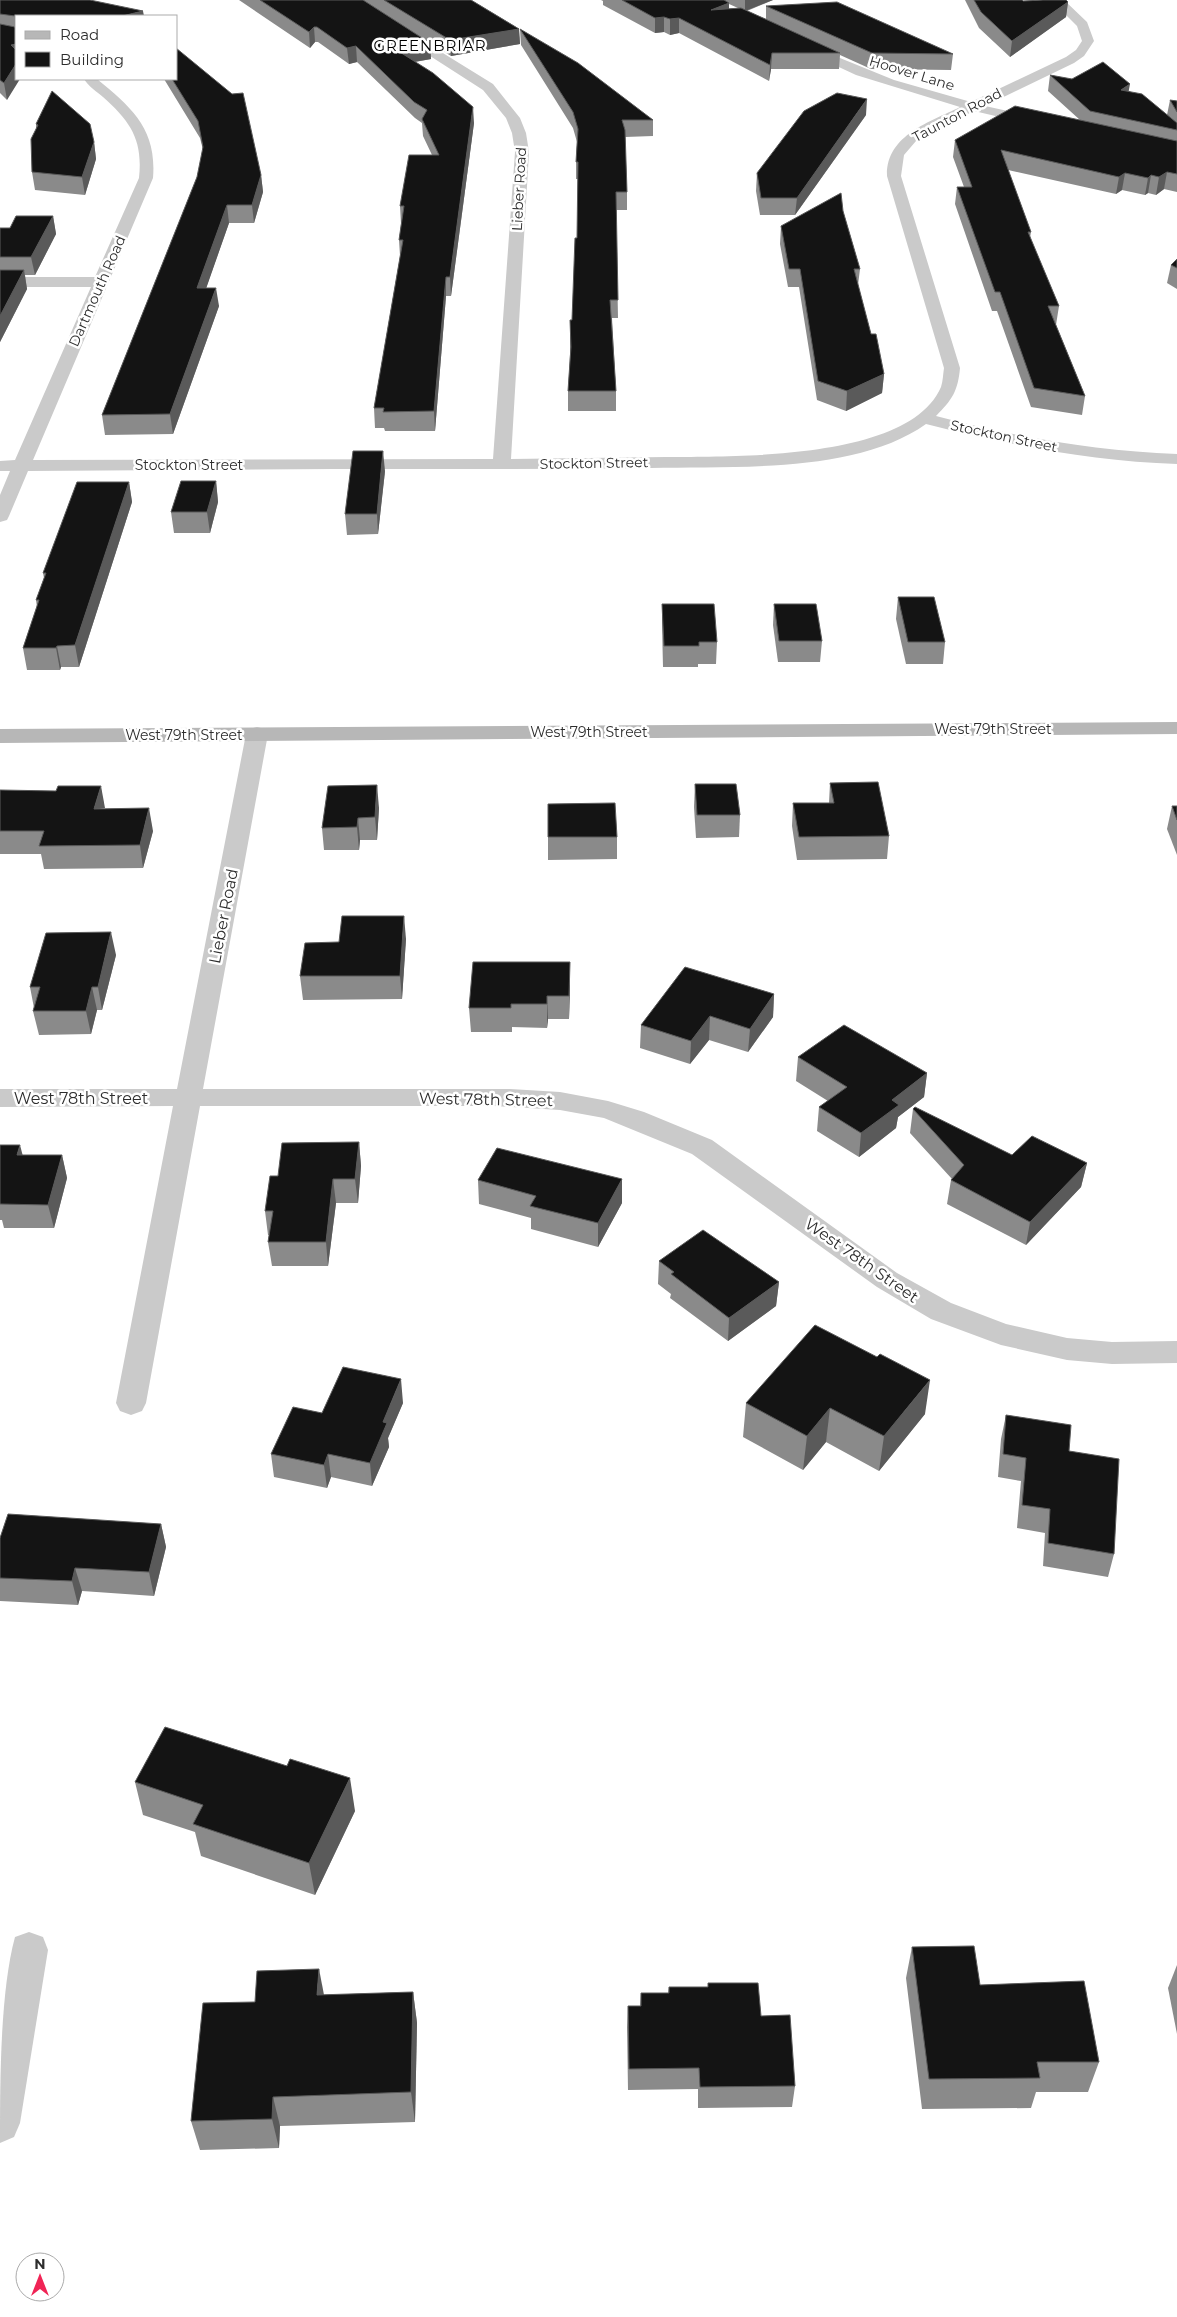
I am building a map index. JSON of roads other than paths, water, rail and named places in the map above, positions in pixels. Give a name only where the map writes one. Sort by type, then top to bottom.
[{"type":"main road","name":"West 79th Street","points":[[0,736],[1177,728]]},
{"type":"street","name":"Lieber Road","points":[[349,0],[485,85],[507,109],[519,133],[522,152],[502,464]]},
{"type":"street","name":"Taunton Road","points":[[924,418],[938,406],[950,390],[952,368],[897,185],[894,166],[898,153],[914,135],[970,106],[1070,60],[1085,48],[1088,41],[1086,30],[1057,0]]},
{"type":"street","name":"Hoover Lane","points":[[792,42],[866,75],[970,106],[1055,125]]},
{"type":"street","name":"Dartmouth Road","points":[[0,516],[144,184],[148,161],[144,139],[136,123],[127,112],[91,80]]},
{"type":"street","points":[[0,282],[101,282]]},
{"type":"street","name":"Stockton Street","points":[[0,466],[761,461],[798,458],[845,450],[876,442],[924,418],[1038,445],[1114,455],[1177,459]]},
{"type":"street","name":"Lieber Road","points":[[131,1403],[257,734]]},
{"type":"street","name":"West 78th Street","points":[[0,1098],[531,1098],[568,1102],[622,1114],[672,1133],[702,1147],[888,1280],[941,1311],[1002,1334],[1067,1349],[1112,1353],[1177,1352]]},
{"type":"street","points":[[0,2123],[29,1950]]},
{"type":"district","name":"GREENBRIAR","points":[[430,46]]}]
